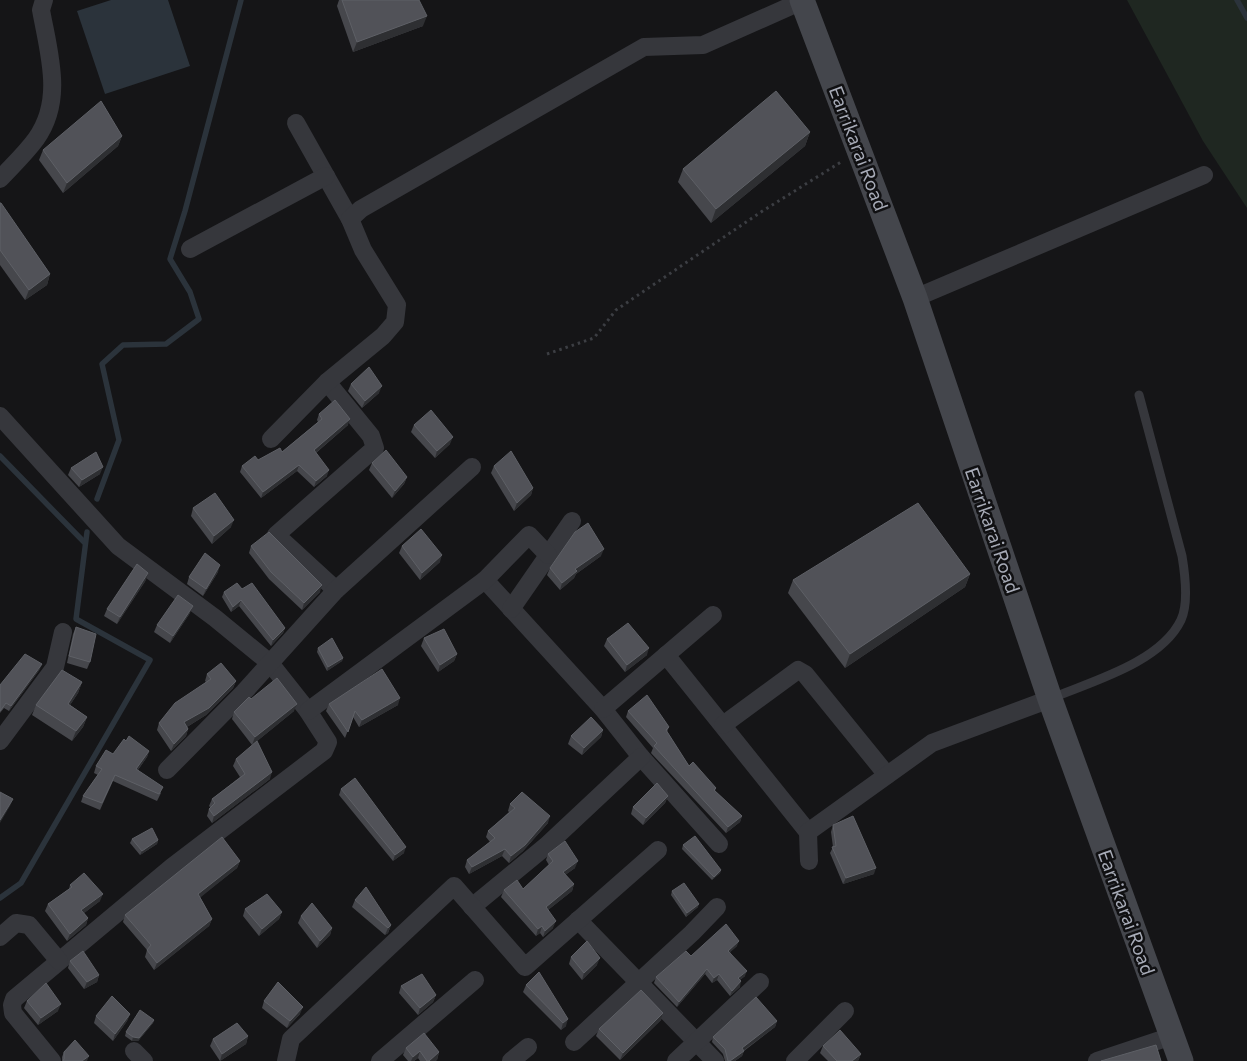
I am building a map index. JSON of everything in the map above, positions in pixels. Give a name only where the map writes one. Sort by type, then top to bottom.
[{"type":"main road","name":"Earrikarai Road","points":[[802,0],[915,298],[1050,699],[1181,1061]]},
{"type":"street","points":[[0,180],[36,139],[51,107],[53,78],[41,10],[44,0]]},
{"type":"street","points":[[350,219],[361,209],[644,47],[703,46],[802,0]]},
{"type":"street","points":[[271,439],[327,382],[383,336],[395,322],[397,305],[363,250],[350,219],[296,123]]},
{"type":"street","points":[[915,298],[1204,175]]},
{"type":"street","points":[[190,248],[326,176]]},
{"type":"street","points":[[327,382],[371,436],[375,448],[276,535],[336,590]]},
{"type":"street","points":[[0,416],[118,546],[215,618],[270,663],[308,711],[328,742],[324,751],[172,867],[14,999],[13,1013],[52,1061]]},
{"type":"street","points":[[167,770],[270,663],[336,590],[472,467]]},
{"type":"street","points":[[511,609],[572,522]]},
{"type":"street","points":[[308,711],[485,580],[529,535],[548,554]]},
{"type":"street","points":[[485,580],[603,709],[641,757],[718,844]]},
{"type":"street","points":[[603,709],[713,615]]},
{"type":"street","points":[[0,741],[55,667],[63,632]]},
{"type":"street","points":[[666,655],[808,832],[809,861]]},
{"type":"street","points":[[723,725],[798,670],[805,674],[888,775]]},
{"type":"street","points":[[808,832],[932,743],[1050,699]]},
{"type":"street","points":[[472,907],[546,846],[641,757]]},
{"type":"street","points":[[286,1061],[291,1039],[454,886],[525,967],[658,850]]},
{"type":"street","points":[[574,1042],[692,933],[717,906]]},
{"type":"street","points":[[578,920],[715,1061]]},
{"type":"street","points":[[0,937],[16,923],[29,925],[59,962]]},
{"type":"street","points":[[392,1058],[475,980]]},
{"type":"street","points":[[676,1061],[760,982]]},
{"type":"street","points":[[795,1061],[845,1011]]},
{"type":"street","points":[[1097,1061],[1172,1036]]},
{"type":"street","points":[[511,1061],[528,1047]]},
{"type":"lane","points":[[1050,699],[1136,663],[1171,636],[1182,619],[1186,583],[1182,556],[1139,395]]},
{"type":"path","points":[[547,354],[594,338],[616,310],[762,212],[860,150]]},
{"type":"shaded area","points":[[111,0],[168,0],[190,66],[105,94],[77,11]]},
{"type":"shaded area","points":[[1127,0],[1247,0],[1247,208],[1203,141]]},
{"type":"building","points":[[342,0],[419,0],[427,16],[357,42]]},
{"type":"building","points":[[776,91],[810,132],[716,209],[683,169]]},
{"type":"building","points":[[101,101],[122,136],[67,183],[43,150]]},
{"type":"building","points":[[0,203],[50,274],[29,290],[0,250]]},
{"type":"building","points":[[369,367],[382,386],[365,401],[351,384]]},
{"type":"building","points":[[335,400],[350,419],[314,450],[329,470],[316,481],[299,465],[263,492],[242,466],[255,456],[258,460],[280,448],[282,452],[322,419],[319,414]]},
{"type":"building","points":[[431,410],[453,437],[437,451],[414,425]]},
{"type":"building","points":[[386,450],[407,477],[395,491],[372,463]]},
{"type":"building","points":[[511,451],[533,488],[517,503],[494,466]]},
{"type":"building","points":[[96,452],[103,467],[82,480],[71,468]]},
{"type":"building","points":[[215,493],[234,520],[214,536],[193,508]]},
{"type":"building","points":[[918,503],[970,574],[850,654],[793,580]]},
{"type":"building","points":[[588,523],[604,549],[575,569],[577,571],[562,583],[550,568],[575,532]]},
{"type":"building","points":[[421,529],[442,555],[422,573],[402,546]]},
{"type":"building","points":[[269,532],[322,585],[304,603],[271,572],[251,546]]},
{"type":"building","points":[[205,553],[220,565],[206,589],[189,577]]},
{"type":"building","points":[[137,564],[148,573],[120,617],[107,609]]},
{"type":"building","points":[[237,583],[242,589],[252,583],[285,628],[273,640],[241,600],[233,607],[224,592]]},
{"type":"building","points":[[178,595],[193,606],[173,636],[157,625]]},
{"type":"building","points":[[628,623],[649,648],[627,665],[607,639]]},
{"type":"building","points":[[76,627],[96,634],[90,662],[69,656]]},
{"type":"building","points":[[444,629],[457,654],[440,665],[424,638]]},
{"type":"building","points":[[332,638],[343,658],[328,667],[318,648]]},
{"type":"building","points":[[25,654],[42,664],[11,706],[6,703],[0,711],[0,685]]},
{"type":"building","points":[[221,663],[236,681],[209,708],[184,722],[188,729],[174,744],[159,723],[175,703],[211,679],[207,674]]},
{"type":"building","points":[[382,669],[400,698],[362,720],[355,711],[348,732],[329,704]]},
{"type":"building","points":[[62,670],[82,682],[68,704],[87,717],[76,731],[36,705]]},
{"type":"building","points":[[277,678],[297,704],[255,737],[234,712],[249,697],[251,699]]},
{"type":"building","points":[[647,695],[669,727],[666,730],[689,766],[693,762],[716,788],[714,790],[742,816],[728,827],[654,746],[657,743],[628,711]]},
{"type":"building","points":[[591,717],[603,730],[584,748],[571,736]]},
{"type":"building","points":[[129,736],[149,751],[136,769],[163,787],[159,794],[115,775],[102,803],[83,796],[102,769],[96,766],[106,750],[113,754],[124,739],[126,741]]},
{"type":"building","points":[[257,741],[272,772],[214,816],[209,809],[215,803],[212,799],[245,774],[236,759]]},
{"type":"building","points":[[355,778],[406,847],[395,855],[341,789]]},
{"type":"building","points":[[657,783],[668,796],[646,818],[633,807]]},
{"type":"building","points":[[0,792],[13,799],[0,820]]},
{"type":"building","points":[[522,792],[550,816],[525,845],[511,856],[505,849],[472,867],[467,860],[495,838],[488,831],[515,808],[510,804]]},
{"type":"building","points":[[853,816],[876,868],[846,878],[832,847],[836,846],[833,825]]},
{"type":"building","points":[[152,828],[158,840],[142,851],[132,839]]},
{"type":"building","points":[[695,836],[721,870],[714,877],[683,845]]},
{"type":"building","points":[[222,837],[240,861],[198,894],[212,919],[157,963],[147,950],[151,945],[125,915]]},
{"type":"building","points":[[565,841],[578,861],[563,872],[574,884],[546,907],[556,921],[545,931],[542,926],[538,929],[504,890],[517,880],[523,889],[553,861],[548,854]]},
{"type":"building","points":[[84,873],[103,894],[81,910],[88,918],[70,934],[48,904],[72,887],[70,885]]},
{"type":"building","points":[[684,883],[699,904],[687,913],[672,891]]},
{"type":"building","points":[[366,887],[391,925],[388,928],[355,900]]},
{"type":"building","points":[[267,894],[282,912],[262,929],[245,909]]},
{"type":"building","points":[[312,903],[332,928],[320,941],[301,916]]},
{"type":"building","points":[[726,924],[739,941],[728,951],[747,971],[738,978],[741,981],[732,991],[719,974],[714,978],[707,969],[679,1002],[656,977],[686,951],[691,956]]},
{"type":"building","points":[[587,941],[600,958],[584,973],[571,957]]},
{"type":"building","points":[[83,951],[99,975],[87,982],[70,961]]},
{"type":"building","points":[[539,972],[568,1019],[563,1023],[526,985]]},
{"type":"building","points":[[422,974],[436,995],[420,1008],[401,986]]},
{"type":"building","points":[[278,982],[303,1007],[290,1021],[264,1001]]},
{"type":"building","points":[[46,983],[61,1004],[41,1018],[27,1001]]},
{"type":"building","points":[[641,990],[663,1013],[623,1053],[599,1029]]},
{"type":"building","points":[[112,996],[130,1014],[115,1034],[96,1016]]},
{"type":"building","points":[[756,997],[777,1021],[742,1048],[744,1051],[728,1061],[725,1049],[713,1037]]},
{"type":"building","points":[[140,1010],[154,1020],[139,1038],[133,1037],[126,1032]]},
{"type":"building","points":[[237,1023],[248,1036],[222,1054],[213,1039]]},
{"type":"building","points":[[840,1030],[861,1054],[852,1061],[837,1061],[823,1046]]},
{"type":"building","points":[[424,1033],[439,1052],[429,1061],[420,1051],[413,1057],[406,1048]]},
{"type":"building","points":[[75,1040],[89,1056],[82,1061],[63,1061],[64,1052]]},
{"type":"building","points":[[1156,1045],[1161,1061],[1101,1061]]},
{"type":"waterway","points":[[97,499],[119,440],[102,364],[123,345],[166,344],[199,319],[190,292],[170,259],[185,211],[241,0]]},
{"type":"waterway","points":[[1237,0],[1247,18]]},
{"type":"waterway","points":[[0,456],[84,542]]},
{"type":"waterway","points":[[0,898],[21,883],[150,660],[76,619],[87,532]]}]
